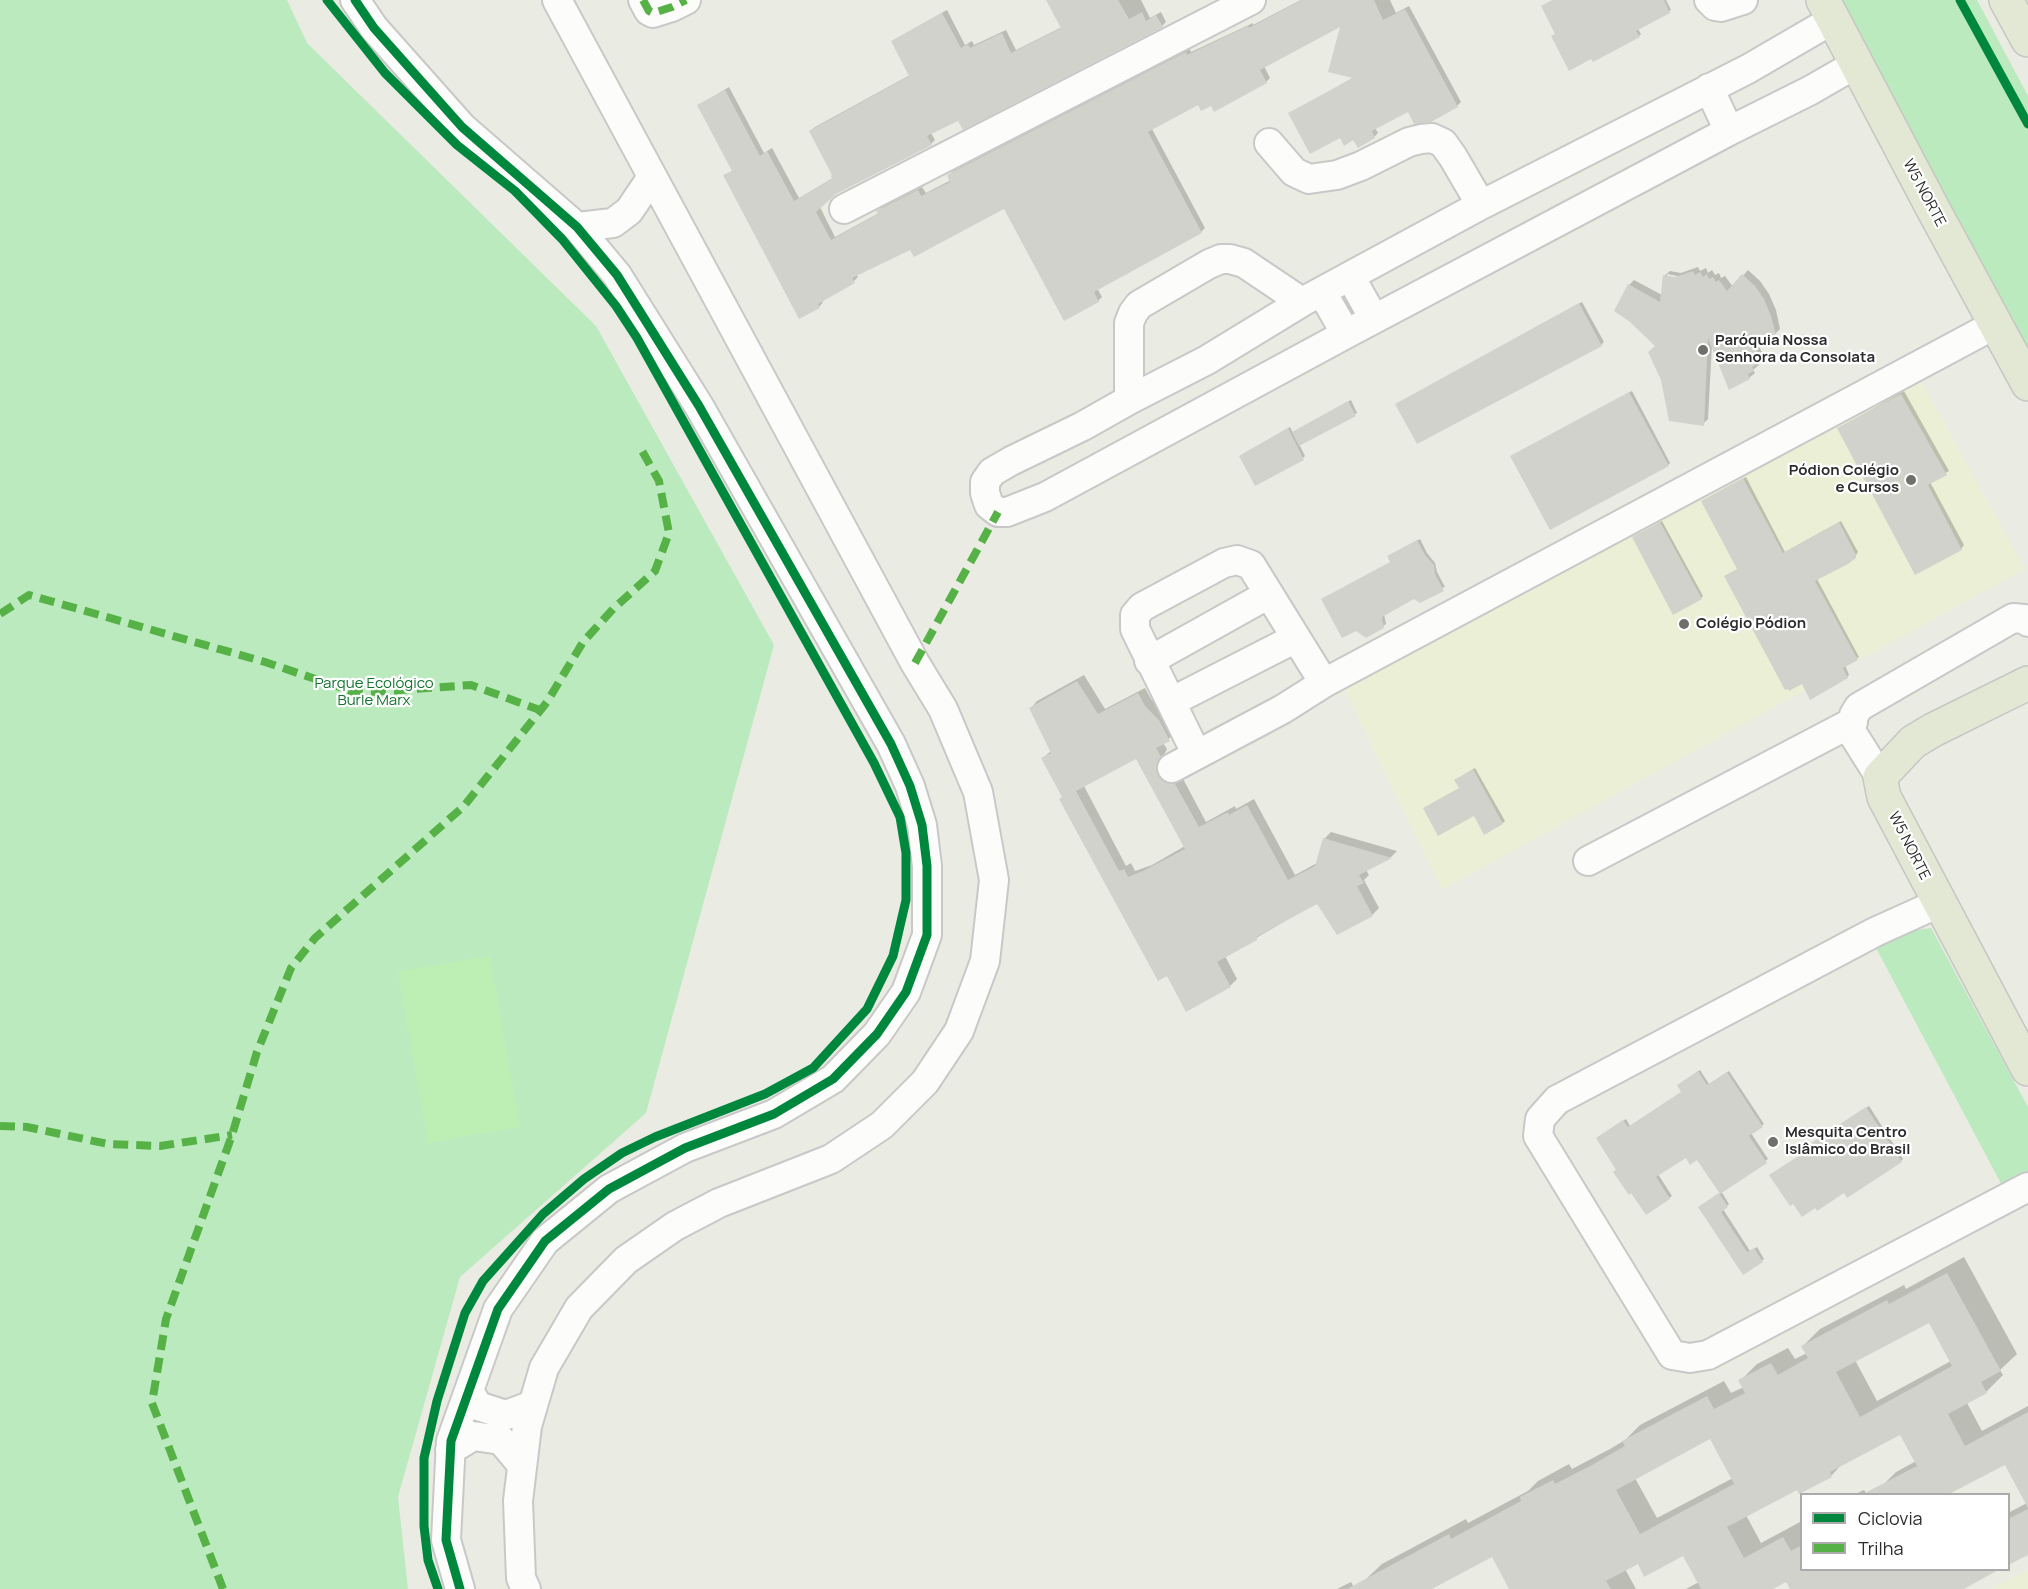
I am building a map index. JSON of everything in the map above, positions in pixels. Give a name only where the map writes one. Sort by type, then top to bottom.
[{"type":"main road","points":[[2006,0],[2028,40]]},
{"type":"main road","name":"W5 NORTE","points":[[1828,9],[2028,384]]},
{"type":"main road","points":[[1880,777],[1913,742],[2028,683]]},
{"type":"main road","name":"W5 NORTE","points":[[1880,777],[1884,797],[2028,1069]]},
{"type":"street","points":[[355,0],[374,28],[462,127],[577,227],[617,275],[699,406],[891,744],[910,786],[922,825],[927,866],[927,935],[906,992],[877,1034],[833,1079],[774,1114],[685,1148],[609,1189],[545,1241],[498,1309],[451,1441],[446,1540],[460,1589]]},
{"type":"street","points":[[526,1589],[521,1578],[518,1501],[526,1426],[544,1368],[579,1308],[626,1260],[675,1226],[718,1203],[831,1159],[882,1125],[925,1082],[959,1031],[985,961],[994,880],[978,792],[943,709],[915,663],[557,0]]},
{"type":"street","points":[[643,0],[649,11],[653,13],[686,0]]},
{"type":"street","points":[[844,209],[1251,0]]},
{"type":"street","points":[[1709,0],[1721,8],[1743,0]]},
{"type":"street","points":[[1828,9],[1748,69],[1482,205],[1312,297],[1207,360],[1083,426],[1011,461],[993,472],[985,482],[985,494],[989,505],[998,512],[1006,512],[1045,497],[1374,319],[1811,90],[1856,64]]},
{"type":"street","points":[[1748,69],[1768,111]]},
{"type":"street","points":[[1709,88],[1729,131]]},
{"type":"street","points":[[1269,143],[1294,172],[1309,179],[1336,175],[1361,166],[1409,142],[1432,138],[1443,143],[1482,205]]},
{"type":"street","points":[[577,227],[613,223],[629,211],[652,177]]},
{"type":"street","points":[[1129,400],[1129,323],[1134,312],[1139,305],[1221,259],[1244,263],[1312,297],[1346,334]]},
{"type":"street","points":[[1350,276],[1374,319]]},
{"type":"street","points":[[1172,768],[1283,709],[1324,683],[1996,324]]},
{"type":"street","points":[[1197,753],[1134,629],[1135,615],[1142,607],[1224,563],[1237,560],[1251,565],[1324,683]]},
{"type":"street","points":[[1149,661],[1269,594]]},
{"type":"street","points":[[1880,777],[1851,731],[1854,715],[1859,707],[2013,618],[2024,619],[2028,622]]},
{"type":"street","points":[[1171,702],[1296,638]]},
{"type":"street","points":[[1588,861],[1853,722]]},
{"type":"street","points":[[1939,903],[1875,932],[1557,1100],[1540,1119],[1538,1136],[1672,1355],[1690,1358],[1708,1355],[2028,1187]]},
{"type":"street","points":[[469,1391],[478,1406],[506,1415],[533,1405]]},
{"type":"street","points":[[450,1450],[472,1436],[501,1440],[522,1465]]},
{"type":"shaded area","name":"Colégio Pódion","points":[[1915,370],[2025,569],[1442,890],[1340,680]]},
{"type":"shaded area","points":[[2028,1569],[2028,1589],[1991,1589]]},
{"type":"green space","name":"Parque Ecológico Burle Marx","points":[[0,0],[287,0],[307,43],[596,326],[774,645],[646,1113],[460,1277],[398,1497],[408,1589],[0,1589]]},
{"type":"green space","points":[[1834,0],[1977,0],[2028,96],[2028,365]]},
{"type":"green space","points":[[1931,928],[2028,1107],[2028,1178],[2006,1193],[1874,944],[1901,932]]},
{"type":"green space","points":[[490,956],[520,1127],[428,1143],[398,972]]},
{"type":"building","points":[[1046,0],[1118,0],[1129,19],[1142,12],[1146,21],[1156,15],[1163,27],[963,130],[958,121],[927,136],[932,145],[836,194],[816,212],[831,240],[878,214],[876,211],[918,190],[921,196],[950,182],[947,175],[1186,52],[1187,55],[1248,26],[1249,28],[1302,0],[1374,0],[1383,20],[1405,9],[1458,107],[1431,122],[1414,124],[1408,112],[1372,131],[1375,138],[1358,148],[1353,140],[1344,146],[1340,138],[1310,154],[1288,113],[1353,78],[1328,72],[1340,27],[1260,70],[1267,83],[1214,112],[1211,106],[1201,111],[1198,105],[1148,132],[1202,233],[1094,292],[1099,302],[1064,321],[1004,209],[914,257],[910,250],[852,278],[855,283],[818,304],[820,308],[799,319],[723,175],[732,171],[697,105],[725,90],[760,156],[767,151],[794,201],[832,179],[809,131],[909,76],[891,41],[942,13],[961,48],[968,44],[970,48],[1002,33],[1011,53],[1061,28]]},
{"type":"building","points":[[1552,0],[1664,0],[1670,13],[1636,31],[1640,37],[1593,62],[1591,59],[1569,71],[1551,36],[1555,34],[1541,6]]},
{"type":"building","name":"Paróquia Nossa Senhora da Consolata","points":[[1693,271],[1695,275],[1700,272],[1703,277],[1707,274],[1709,279],[1713,277],[1716,282],[1719,280],[1727,291],[1742,274],[1755,286],[1764,299],[1776,335],[1752,338],[1757,347],[1755,353],[1758,358],[1755,360],[1757,364],[1752,367],[1754,371],[1748,374],[1750,379],[1729,390],[1708,338],[1704,426],[1669,421],[1661,380],[1648,352],[1655,346],[1630,322],[1614,311],[1628,284],[1660,302],[1663,275],[1675,277]]},
{"type":"building","points":[[1579,303],[1602,346],[1417,444],[1395,404]]},
{"type":"building","points":[[1629,392],[1669,466],[1550,530],[1510,456]]},
{"type":"building","name":"Pódion Colégio e Cursos","points":[[1901,394],[1947,475],[1928,485],[1962,550],[1915,575],[1837,428]]},
{"type":"building","points":[[1348,401],[1356,416],[1299,446],[1292,432]]},
{"type":"building","points":[[1288,428],[1304,460],[1255,486],[1239,456]]},
{"type":"building","points":[[1743,478],[1783,553],[1839,522],[1856,555],[1856,558],[1848,564],[1815,581],[1858,660],[1843,668],[1848,678],[1810,700],[1802,684],[1789,691],[1785,690],[1724,576],[1737,569],[1701,501]]},
{"type":"building","points":[[1660,522],[1702,599],[1673,615],[1632,537]]},
{"type":"building","points":[[1417,540],[1425,555],[1434,565],[1435,574],[1444,591],[1420,603],[1414,599],[1382,617],[1384,628],[1366,638],[1356,631],[1342,638],[1321,599],[1390,562],[1387,556]]},
{"type":"building","points":[[1077,681],[1098,714],[1138,693],[1145,706],[1159,720],[1170,741],[1156,748],[1161,757],[1156,767],[1158,776],[1164,782],[1175,784],[1199,827],[1247,805],[1288,880],[1315,866],[1323,838],[1392,858],[1359,875],[1364,883],[1357,886],[1373,916],[1337,935],[1317,904],[1256,937],[1257,940],[1217,962],[1231,987],[1186,1012],[1167,976],[1158,981],[1059,799],[1062,797],[1041,758],[1051,753],[1029,708]],"holes":[[[1136,759],[1185,849],[1128,877],[1124,869],[1119,871],[1076,791]]]},
{"type":"building","points":[[1473,769],[1503,824],[1484,835],[1474,816],[1438,836],[1423,808],[1459,788],[1454,780]]},
{"type":"building","points":[[1698,1071],[1707,1085],[1727,1072],[1763,1127],[1749,1136],[1767,1163],[1720,1194],[1697,1160],[1690,1165],[1686,1158],[1656,1177],[1670,1199],[1646,1215],[1613,1172],[1616,1170],[1596,1138],[1623,1120],[1628,1127],[1681,1092],[1677,1085]]},
{"type":"building","points":[[1866,1107],[1902,1162],[1847,1198],[1844,1193],[1817,1211],[1815,1208],[1802,1217],[1793,1204],[1790,1206],[1769,1175],[1814,1146],[1811,1143]]},
{"type":"building","points":[[1719,1193],[1728,1207],[1721,1212],[1747,1252],[1754,1248],[1763,1262],[1743,1275],[1698,1207]]},
{"type":"building","points":[[1947,1273],[2001,1371],[1981,1382],[1987,1393],[1948,1414],[1965,1446],[2028,1412],[2028,1508],[2005,1465],[1951,1493],[1865,1493],[1917,1466],[1900,1435],[1830,1472],[1832,1477],[1799,1494],[1797,1490],[1727,1527],[1744,1558],[1783,1537],[1791,1551],[1800,1546],[1800,1571],[1996,1571],[1964,1589],[1790,1589],[1786,1582],[1773,1589],[1701,1589],[1683,1556],[1644,1577],[1638,1564],[1606,1581],[1611,1589],[1509,1589],[1492,1557],[1432,1589],[1347,1589],[1449,1534],[1451,1539],[1521,1501],[1520,1497],[1553,1480],[1555,1484],[1592,1465],[1625,1446],[1622,1441],[1707,1396],[1714,1409],[1745,1393],[1738,1380],[1771,1363],[1778,1375],[1808,1358],[1801,1346],[1887,1300],[1889,1304]],"holes":[[[1929,1323],[1952,1366],[1860,1417],[1836,1372]],[[1710,1439],[1734,1484],[1640,1534],[1616,1490]]]},
{"type":"building","points":[[2028,1509],[2028,1555],[2010,1564],[2010,1518]]},
{"type":"marked path","points":[[643,0],[649,11],[653,13],[686,0]]},
{"type":"marked path","points":[[223,1589],[152,1403],[166,1319],[232,1135],[257,1052],[291,968],[315,938],[464,806],[547,702],[583,642],[613,609],[655,571],[669,533],[659,481],[641,449]]},
{"type":"marked path","points":[[915,663],[998,512]]},
{"type":"marked path","points":[[0,614],[29,595],[265,662],[357,693],[471,685],[540,710]]},
{"type":"marked path","points":[[0,1126],[27,1127],[108,1144],[160,1146],[232,1135]]},
{"type":"cycle path","points":[[327,0],[385,73],[457,145],[515,191],[562,239],[616,306],[637,338],[874,763],[900,817],[906,853],[906,900],[893,956],[867,1009],[813,1068],[765,1094],[655,1137],[622,1153],[584,1179],[543,1214],[483,1281],[465,1313],[437,1401],[424,1458],[424,1526],[428,1560],[438,1589]]},
{"type":"cycle path","points":[[355,0],[374,28],[462,127],[577,227],[617,275],[699,406],[891,744],[910,786],[922,825],[927,866],[927,935],[906,992],[877,1034],[833,1079],[774,1114],[685,1148],[609,1189],[545,1241],[498,1309],[451,1441],[446,1540],[460,1589]]},
{"type":"cycle path","points":[[1960,0],[2028,124]]},
{"type":"place","name":"Paróquia Nossa Senhora da Consolata","points":[[1703,350]]},
{"type":"place","name":"Pódion Colégio e Cursos","points":[[1911,480]]},
{"type":"place","name":"Colégio Pódion","points":[[1684,624]]},
{"type":"place","name":"Mesquita Centro Islâmico do Brasil","points":[[1773,1142]]}]
